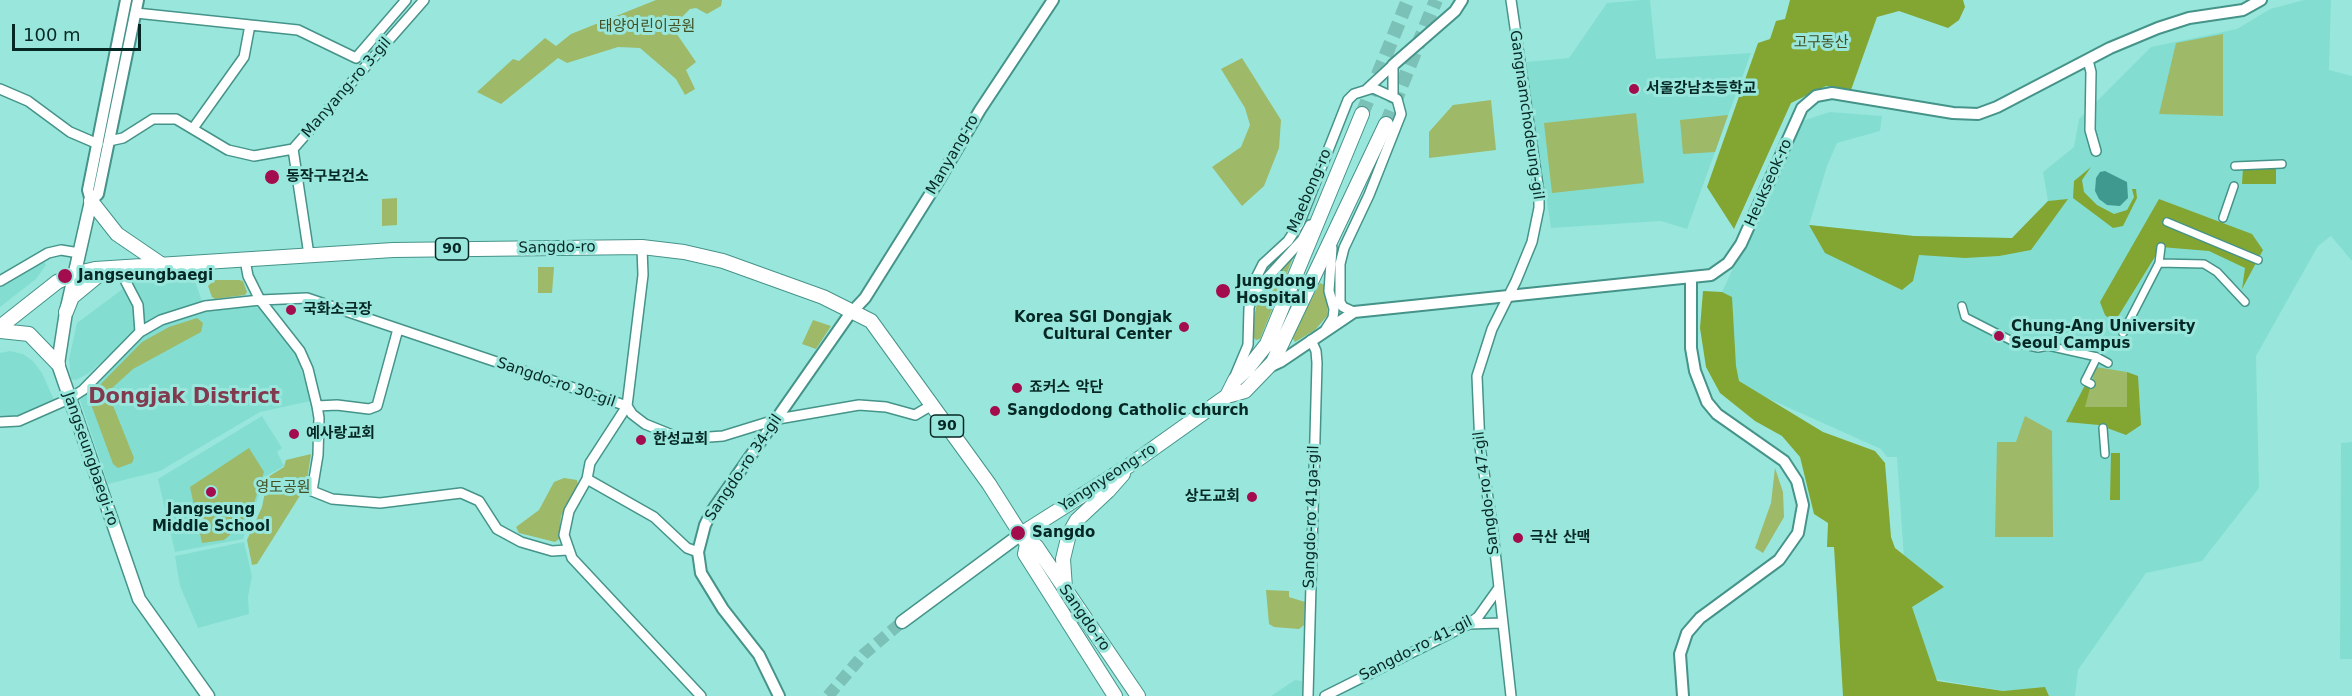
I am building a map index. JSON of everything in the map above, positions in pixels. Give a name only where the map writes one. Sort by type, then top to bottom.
[{"type":"main road","points":[[1227,396],[1234,380],[1248,368],[1267,344],[1296,279],[1327,194],[1362,114]]},
{"type":"main road","name":"Yangnyeong-ro","points":[[902,622],[1227,396],[1245,392],[1268,367],[1335,237],[1386,124]]},
{"type":"main road","points":[[91,201],[117,234],[161,264]]},
{"type":"main road","name":"Jangseungbaegi-ro","points":[[91,201],[66,312],[58,364],[139,599],[208,696]]},
{"type":"main road","name":"Sangdo-ro","points":[[0,329],[57,282],[74,274],[127,267],[393,250],[642,247],[684,252],[723,261],[854,311],[871,321],[989,484],[1024,539],[1036,546],[1138,696]]},
{"type":"main road","points":[[66,312],[72,297],[106,269]]},
{"type":"main road","points":[[0,329],[29,334],[58,364]]},
{"type":"main road","points":[[1066,593],[1063,559],[1069,534],[1077,520],[1108,491],[1130,465]]},
{"type":"main road","name":"Sangdo-ro","points":[[1024,539],[1025,554],[1115,696]]},
{"type":"street","name":"Jangseungbaegi-ro","points":[[104,143],[126,0]]},
{"type":"street","name":"Jangseungbaegi-ro","points":[[91,201],[88,190],[104,143],[138,0]]},
{"type":"street","points":[[136,13],[298,30],[356,58],[406,0]]},
{"type":"street","name":"Manyang-ro 3-gil","points":[[309,255],[293,149],[424,0]]},
{"type":"street","name":"Manyang-ro","points":[[854,311],[865,298],[980,110],[1053,0]]},
{"type":"street","points":[[1393,96],[1393,65],[1455,11],[1462,0]]},
{"type":"street","name":"Gangnamchodeung-gil","points":[[1508,295],[1532,242],[1539,192],[1510,0]]},
{"type":"street","name":"Heukseok-ro","points":[[1268,367],[1280,362],[1354,312],[1508,295],[1691,279],[1711,275],[1728,263],[1741,244],[1802,108],[1816,96],[1832,93],[1928,110],[1978,114],[1997,107],[2051,76],[2109,48],[2166,25],[2207,14],[2243,10],[2261,0]]},
{"type":"street","points":[[194,127],[244,57],[250,25]]},
{"type":"street","points":[[2088,60],[2091,72],[2090,130],[2096,151]]},
{"type":"street","name":"Maebong-ro","points":[[1234,380],[1248,345],[1249,306],[1263,264],[1288,241],[1299,224],[1348,100],[1354,94],[1367,89],[1393,65]]},
{"type":"street","points":[[0,89],[28,101],[70,132],[104,143],[123,138],[153,119],[176,119],[194,127],[228,150],[254,156],[293,149]]},
{"type":"street","points":[[1326,329],[1338,306],[1344,249],[1369,195],[1401,114],[1400,106],[1393,96],[1380,90],[1367,89]]},
{"type":"street","points":[[2235,166],[2282,164]]},
{"type":"street","points":[[2223,218],[2234,186]]},
{"type":"street","points":[[1249,306],[1268,277],[1302,240],[1327,194]]},
{"type":"street","points":[[2167,222],[2258,260]]},
{"type":"street","points":[[1335,237],[1328,271],[1329,291],[1338,306],[1354,312]]},
{"type":"street","points":[[642,247],[643,275],[627,406],[590,463],[587,479],[569,511],[564,535],[567,550],[701,696]]},
{"type":"street","points":[[2123,333],[2159,263],[2161,247]]},
{"type":"street","points":[[0,281],[48,253],[61,250],[79,253]]},
{"type":"street","points":[[245,260],[248,276],[260,300],[300,351],[308,369],[320,418],[318,455],[312,491],[332,499],[380,503],[461,493],[479,501],[497,529],[521,542],[552,551],[567,550]]},
{"type":"street","points":[[2159,263],[2204,264],[2217,272],[2245,302]]},
{"type":"street","points":[[127,267],[126,282],[138,305],[140,332]]},
{"type":"street","points":[[1683,696],[1680,654],[1687,633],[1700,618],[1779,560],[1798,533],[1803,505],[1797,481],[1784,461],[1717,414],[1707,402],[1695,371],[1691,348],[1691,279]]},
{"type":"street","name":"Sangdo-ro 47-gil","points":[[1508,295],[1492,329],[1477,376],[1480,447],[1492,524],[1497,589],[1511,696]]},
{"type":"street","name":"Sangdo-ro 30-gil","points":[[0,422],[19,421],[69,399],[83,390],[140,332],[161,320],[205,306],[307,298],[627,406],[632,414],[645,424],[682,439],[700,440],[723,436],[778,419]]},
{"type":"street","points":[[1962,306],[1965,317],[2016,343],[2038,348],[2048,346],[2097,357],[2108,363]]},
{"type":"street","name":"Sangdo-ro 34-gil","points":[[779,696],[759,655],[723,609],[701,573],[699,552],[705,525],[712,511],[854,311]]},
{"type":"street","points":[[317,406],[337,405],[369,409],[377,406],[398,329]]},
{"type":"street","name":"Sangdo-ro 41ga-gil","points":[[1308,696],[1317,363],[1311,340]]},
{"type":"street","points":[[2091,384],[2085,381],[2097,357]]},
{"type":"street","points":[[778,419],[859,405],[886,407],[915,415],[932,405]]},
{"type":"street","points":[[2103,428],[2105,454]]},
{"type":"street","points":[[587,479],[654,517],[687,548],[699,552]]},
{"type":"street","name":"Sangdo-ro 41-gil","points":[[1325,696],[1467,625],[1478,617],[1497,589]]},
{"type":"street","points":[[1467,625],[1502,623]]},
{"type":"shaded area","name":"서울강남초등학교","points":[[1650,0],[1656,59],[1751,53],[1687,229],[1661,221],[1551,228],[1526,62],[1569,58],[1607,3]]},
{"type":"shaded area","name":"Chung-Ang University Seoul Campus","points":[[2304,0],[2331,0],[2329,70],[2352,76],[2352,261],[2331,236],[2318,246],[2256,356],[2259,488],[2202,561],[2146,573],[2078,670],[2075,696],[2049,696],[2045,688],[2003,691],[1912,675],[1897,457],[1887,457],[1881,449],[1738,385],[1728,360],[1732,298],[1722,292],[1802,121],[1830,112],[1882,116],[1880,131],[1837,143],[1827,166],[1809,225],[1914,236],[2012,238],[2048,201],[2043,172],[2074,147],[2079,119],[2151,47],[2237,29],[2270,9]]},
{"type":"shaded area","points":[[2105,171],[2127,182],[2128,198],[2120,206],[2107,205],[2099,199],[2095,191],[2096,178],[2100,172]]},
{"type":"shaded area","points":[[43,260],[46,265],[36,279],[0,307],[0,287]]},
{"type":"shaded area","points":[[194,278],[203,304],[123,343],[89,373],[76,380],[71,379],[69,359],[77,323],[136,279]]},
{"type":"shaded area","points":[[252,306],[262,309],[296,353],[311,401],[260,412],[160,471],[108,484],[80,400],[83,396],[144,334],[187,315],[214,308]]},
{"type":"shaded area","points":[[10,351],[23,354],[33,361],[42,373],[55,402],[18,418],[0,419],[0,353]]},
{"type":"shaded area","name":"Jangseung Middle School","points":[[262,416],[282,448],[277,452],[284,466],[266,476],[243,539],[175,552],[158,479]]},
{"type":"shaded area","points":[[2352,442],[2352,659],[2340,659],[2341,443]]},
{"type":"shaded area","points":[[244,542],[252,576],[248,597],[249,614],[198,628],[180,586],[175,556]]},
{"type":"shaded area","points":[[1295,680],[1302,681],[1302,696],[1271,696]]},
{"type":"green space","name":"태양어린이공원","points":[[656,0],[722,0],[721,6],[707,14],[696,8],[690,9],[672,27],[696,62],[686,70],[695,89],[685,95],[676,79],[640,48],[618,47],[567,63],[558,58],[501,104],[477,92],[513,59],[519,61],[545,38],[556,46],[571,34]]},
{"type":"green space","name":"고구동산","points":[[1790,0],[1963,0],[1965,7],[1959,20],[1948,28],[1899,11],[1877,17],[1851,90],[1826,86],[1791,103],[1734,229],[1707,187],[1758,43],[1770,39],[1776,21],[1785,19]]},
{"type":"green space","points":[[2223,34],[2223,116],[2159,114],[2176,43]]},
{"type":"green space","points":[[1242,58],[1281,120],[1279,148],[1264,186],[1242,206],[1212,167],[1241,147],[1250,125],[1245,108],[1221,69]]},
{"type":"green space","points":[[1491,100],[1496,150],[1429,158],[1429,132],[1453,105]]},
{"type":"green space","points":[[1636,113],[1644,183],[1552,193],[1544,123]]},
{"type":"green space","points":[[1728,115],[1715,152],[1683,154],[1680,120]]},
{"type":"green space","points":[[2091,167],[2082,180],[2084,192],[2097,205],[2114,214],[2127,210],[2134,197],[2132,189],[2136,189],[2137,198],[2123,226],[2113,228],[2073,198],[2074,181]]},
{"type":"green space","points":[[2243,168],[2276,169],[2276,184],[2242,184]]},
{"type":"green space","points":[[397,198],[397,225],[382,226],[382,199]]},
{"type":"green space","points":[[2068,199],[2031,250],[1999,256],[1965,258],[1919,255],[1913,281],[1902,290],[1825,253],[1809,225],[1914,236],[2012,238],[2048,201]]},
{"type":"green space","points":[[2159,199],[2252,234],[2263,250],[2242,289],[2245,268],[2209,251],[2161,247],[2114,323],[2105,315],[2100,302]]},
{"type":"green space","points":[[1293,258],[1260,339],[1256,340],[1253,337],[1253,322],[1258,299],[1269,279]]},
{"type":"green space","points":[[538,267],[554,267],[552,293],[538,293]]},
{"type":"green space","points":[[214,280],[243,281],[247,292],[245,295],[215,299],[208,286]]},
{"type":"green space","points":[[1320,283],[1325,285],[1328,300],[1327,316],[1315,330],[1295,342],[1292,337]]},
{"type":"green space","points":[[1703,291],[1722,292],[1732,297],[1739,381],[1823,432],[1875,451],[1885,463],[1891,537],[1895,548],[1944,587],[1912,607],[1937,681],[2003,691],[2045,687],[2049,696],[1843,696],[1834,547],[1827,547],[1828,523],[1814,514],[1800,457],[1782,436],[1755,421],[1720,393],[1706,367],[1700,328]]},
{"type":"green space","points":[[197,318],[203,323],[201,332],[133,369],[111,389],[110,398],[134,458],[132,463],[118,468],[113,464],[92,407],[91,394],[142,342],[169,327]]},
{"type":"green space","points":[[813,320],[831,326],[816,349],[802,344]]},
{"type":"green space","points":[[2096,367],[2127,372],[2127,407],[2084,407]]},
{"type":"green space","points":[[2127,372],[2138,376],[2141,425],[2126,435],[2099,425],[2066,422],[2085,385],[2090,388],[2085,407],[2127,407]]},
{"type":"green space","points":[[2025,416],[2052,431],[2053,537],[1995,537],[1997,442],[2016,442]]},
{"type":"green space","points":[[249,448],[264,472],[254,503],[239,527],[224,540],[202,543],[190,487]]},
{"type":"green space","points":[[2111,453],[2120,453],[2120,500],[2110,500]]},
{"type":"green space","name":"영도공원","points":[[311,454],[306,486],[257,564],[252,565],[247,540],[262,507],[268,477],[284,467],[286,460]]},
{"type":"green space","points":[[1775,468],[1783,492],[1784,517],[1763,553],[1755,548],[1771,503]]},
{"type":"green space","points":[[564,478],[577,480],[578,486],[561,516],[559,539],[555,542],[519,533],[516,527],[539,510],[554,482]]},
{"type":"green space","points":[[1266,590],[1289,591],[1289,597],[1305,602],[1304,625],[1299,629],[1274,627],[1269,624]]},
{"type":"tunnel","points":[[1362,114],[1408,0]]},
{"type":"tunnel","points":[[1386,124],[1436,0]]},
{"type":"tunnel","points":[[828,696],[864,654],[902,622]]},
{"type":"place","name":"서울강남초등학교","points":[[1634,89]]},
{"type":"place","name":"동작구보건소","points":[[272,177]]},
{"type":"place","name":"Jangseungbaegi","points":[[65,276]]},
{"type":"place","name":"Jungdong Hospital","points":[[1223,291]]},
{"type":"place","name":"국화소극장","points":[[291,310]]},
{"type":"place","name":"Korea SGI Dongjak Cultural Center","points":[[1184,327]]},
{"type":"place","name":"Chung-Ang University Seoul Campus","points":[[1999,336]]},
{"type":"place","name":"죠커스 악단","points":[[1017,388]]},
{"type":"place","name":"Sangdodong Catholic church","points":[[995,411]]},
{"type":"place","name":"예사랑교회","points":[[294,434]]},
{"type":"place","name":"한성교회","points":[[641,440]]},
{"type":"place","name":"Jangseung Middle School","points":[[211,492]]},
{"type":"place","name":"상도교회","points":[[1252,497]]},
{"type":"place","name":"Sangdo","points":[[1018,533]]},
{"type":"place","name":"극산 산맥","points":[[1518,538]]},
{"type":"district","name":"Dongjak District","points":[[184,398]]}]
